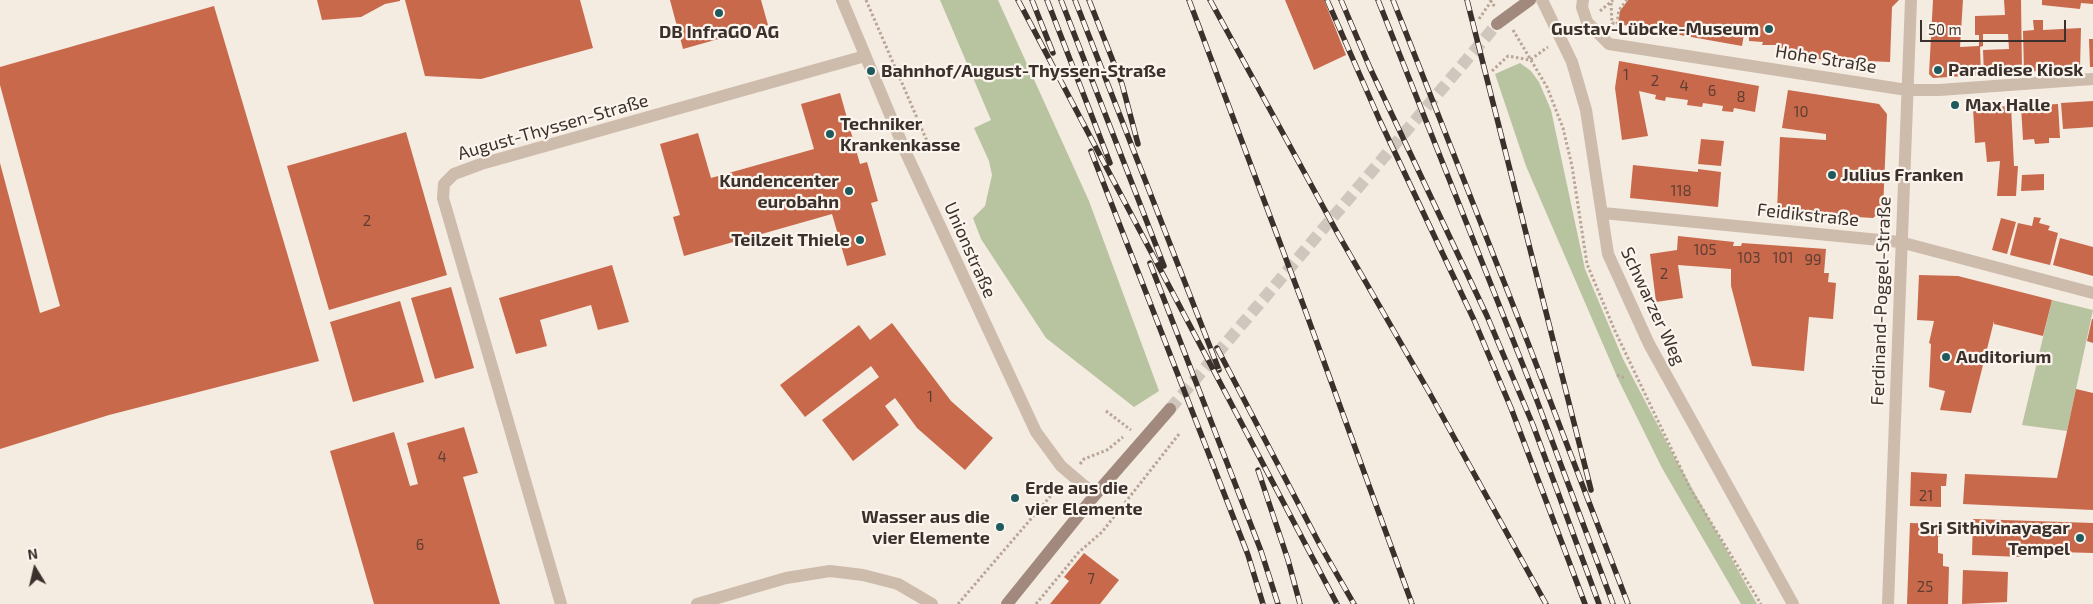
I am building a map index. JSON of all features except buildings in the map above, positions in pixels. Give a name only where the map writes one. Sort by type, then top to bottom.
[{"type":"main road","points":[[1497,24],[1530,0]]},
{"type":"main road","points":[[1007,604],[1095,495],[1170,410]]},
{"type":"street","name":"Unionstraße","points":[[842,0],[906,153],[1036,432],[1061,466],[1095,495]]},
{"type":"street","name":"Schwarzer Weg","points":[[1542,0],[1572,62],[1586,110],[1608,254],[1638,322],[1793,604]]},
{"type":"street","name":"Hohe Straße","points":[[1583,0],[1587,22],[1609,44],[1907,90],[1939,90],[2093,79]]},
{"type":"street","name":"Ferdinand-Poggel-Straße","points":[[1888,604],[1900,242],[1911,0]]},
{"type":"street","name":"August-Thyssen-Straße","points":[[562,604],[444,198],[444,184],[454,174],[481,164],[865,56]]},
{"type":"street","name":"Feidikstraße","points":[[1603,212],[1900,242],[2093,292]]},
{"type":"street","points":[[697,604],[786,578],[830,571],[863,575],[898,584],[932,604]]},
{"type":"path","points":[[866,0],[927,141]]},
{"type":"path","points":[[1611,2],[1612,23],[1617,24],[1619,10],[1627,0]]},
{"type":"path","points":[[1479,19],[1491,1]]},
{"type":"path","points":[[1492,71],[1508,56],[1530,60],[1560,38]]},
{"type":"path","points":[[1617,375],[1625,378]]},
{"type":"path","points":[[1106,411],[1143,440]]},
{"type":"path","points":[[958,604],[1070,474],[1084,460],[1107,450],[1136,424]]},
{"type":"path","points":[[1036,604],[1079,552],[1102,532],[1179,434]]},
{"type":"green space","points":[[940,0],[998,0],[1089,201],[1159,391],[1134,407],[1046,338],[981,239],[973,218],[985,206],[992,175],[989,161],[974,128],[991,120]]},
{"type":"green space","points":[[1520,63],[1531,71],[1539,82],[1551,110],[1585,269],[1623,359],[1675,458],[1757,604],[1741,604],[1662,468],[1618,379],[1526,166],[1495,74]]},
{"type":"green space","points":[[2052,300],[2093,310],[2067,431],[2022,425]]},
{"type":"tunnel","points":[[1170,409],[1497,24]]},
{"type":"railway","points":[[1018,0],[1337,604]]},
{"type":"railway","points":[[1032,0],[1053,53]]},
{"type":"railway","points":[[1047,0],[1110,163]]},
{"type":"railway","points":[[1061,0],[1164,266]]},
{"type":"railway","points":[[1075,0],[1219,370]]},
{"type":"railway","points":[[1089,0],[1122,84],[1138,144]]},
{"type":"railway","points":[[1189,0],[1304,307],[1412,604]]},
{"type":"railway","points":[[1210,0],[1338,234],[1429,392],[1546,604]]},
{"type":"railway","points":[[1327,0],[1380,121],[1474,320],[1511,408],[1585,604]]},
{"type":"railway","points":[[1341,0],[1370,68],[1487,316],[1533,425],[1599,604]]},
{"type":"railway","points":[[1378,0],[1536,398],[1613,604]]},
{"type":"railway","points":[[1393,0],[1628,604]]},
{"type":"railway","points":[[1467,0],[1591,490]]},
{"type":"railway","points":[[1091,151],[1248,555],[1263,604]]},
{"type":"railway","points":[[1150,263],[1261,551],[1278,604]]},
{"type":"railway","points":[[1217,348],[1320,545],[1354,604]]},
{"type":"railway","points":[[1258,470],[1288,560],[1300,604]]},
{"type":"place","name":"DB InfraGO AG","points":[[719,13]]},
{"type":"place","name":"Gustav-Lübcke-Museum","points":[[1769,29]]},
{"type":"place","name":"Paradiese Kiosk","points":[[1938,70]]},
{"type":"place","name":"Bahnhof/August-Thyssen-Straße","points":[[871,71]]},
{"type":"place","name":"Max Halle","points":[[1955,105]]},
{"type":"place","name":"Techniker Krankenkasse","points":[[830,134]]},
{"type":"place","name":"Julius Franken","points":[[1832,175]]},
{"type":"place","name":"Kundencenter eurobahn","points":[[849,191]]},
{"type":"place","name":"Teilzeit Thiele","points":[[860,240]]},
{"type":"place","name":"Auditorium","points":[[1946,357]]},
{"type":"place","name":"Erde aus die vier Elemente","points":[[1015,498]]},
{"type":"place","name":"Wasser aus die vier Elemente","points":[[1000,527]]},
{"type":"place","name":"Sri Sithivinayagar Tempel","points":[[2080,538]]}]
